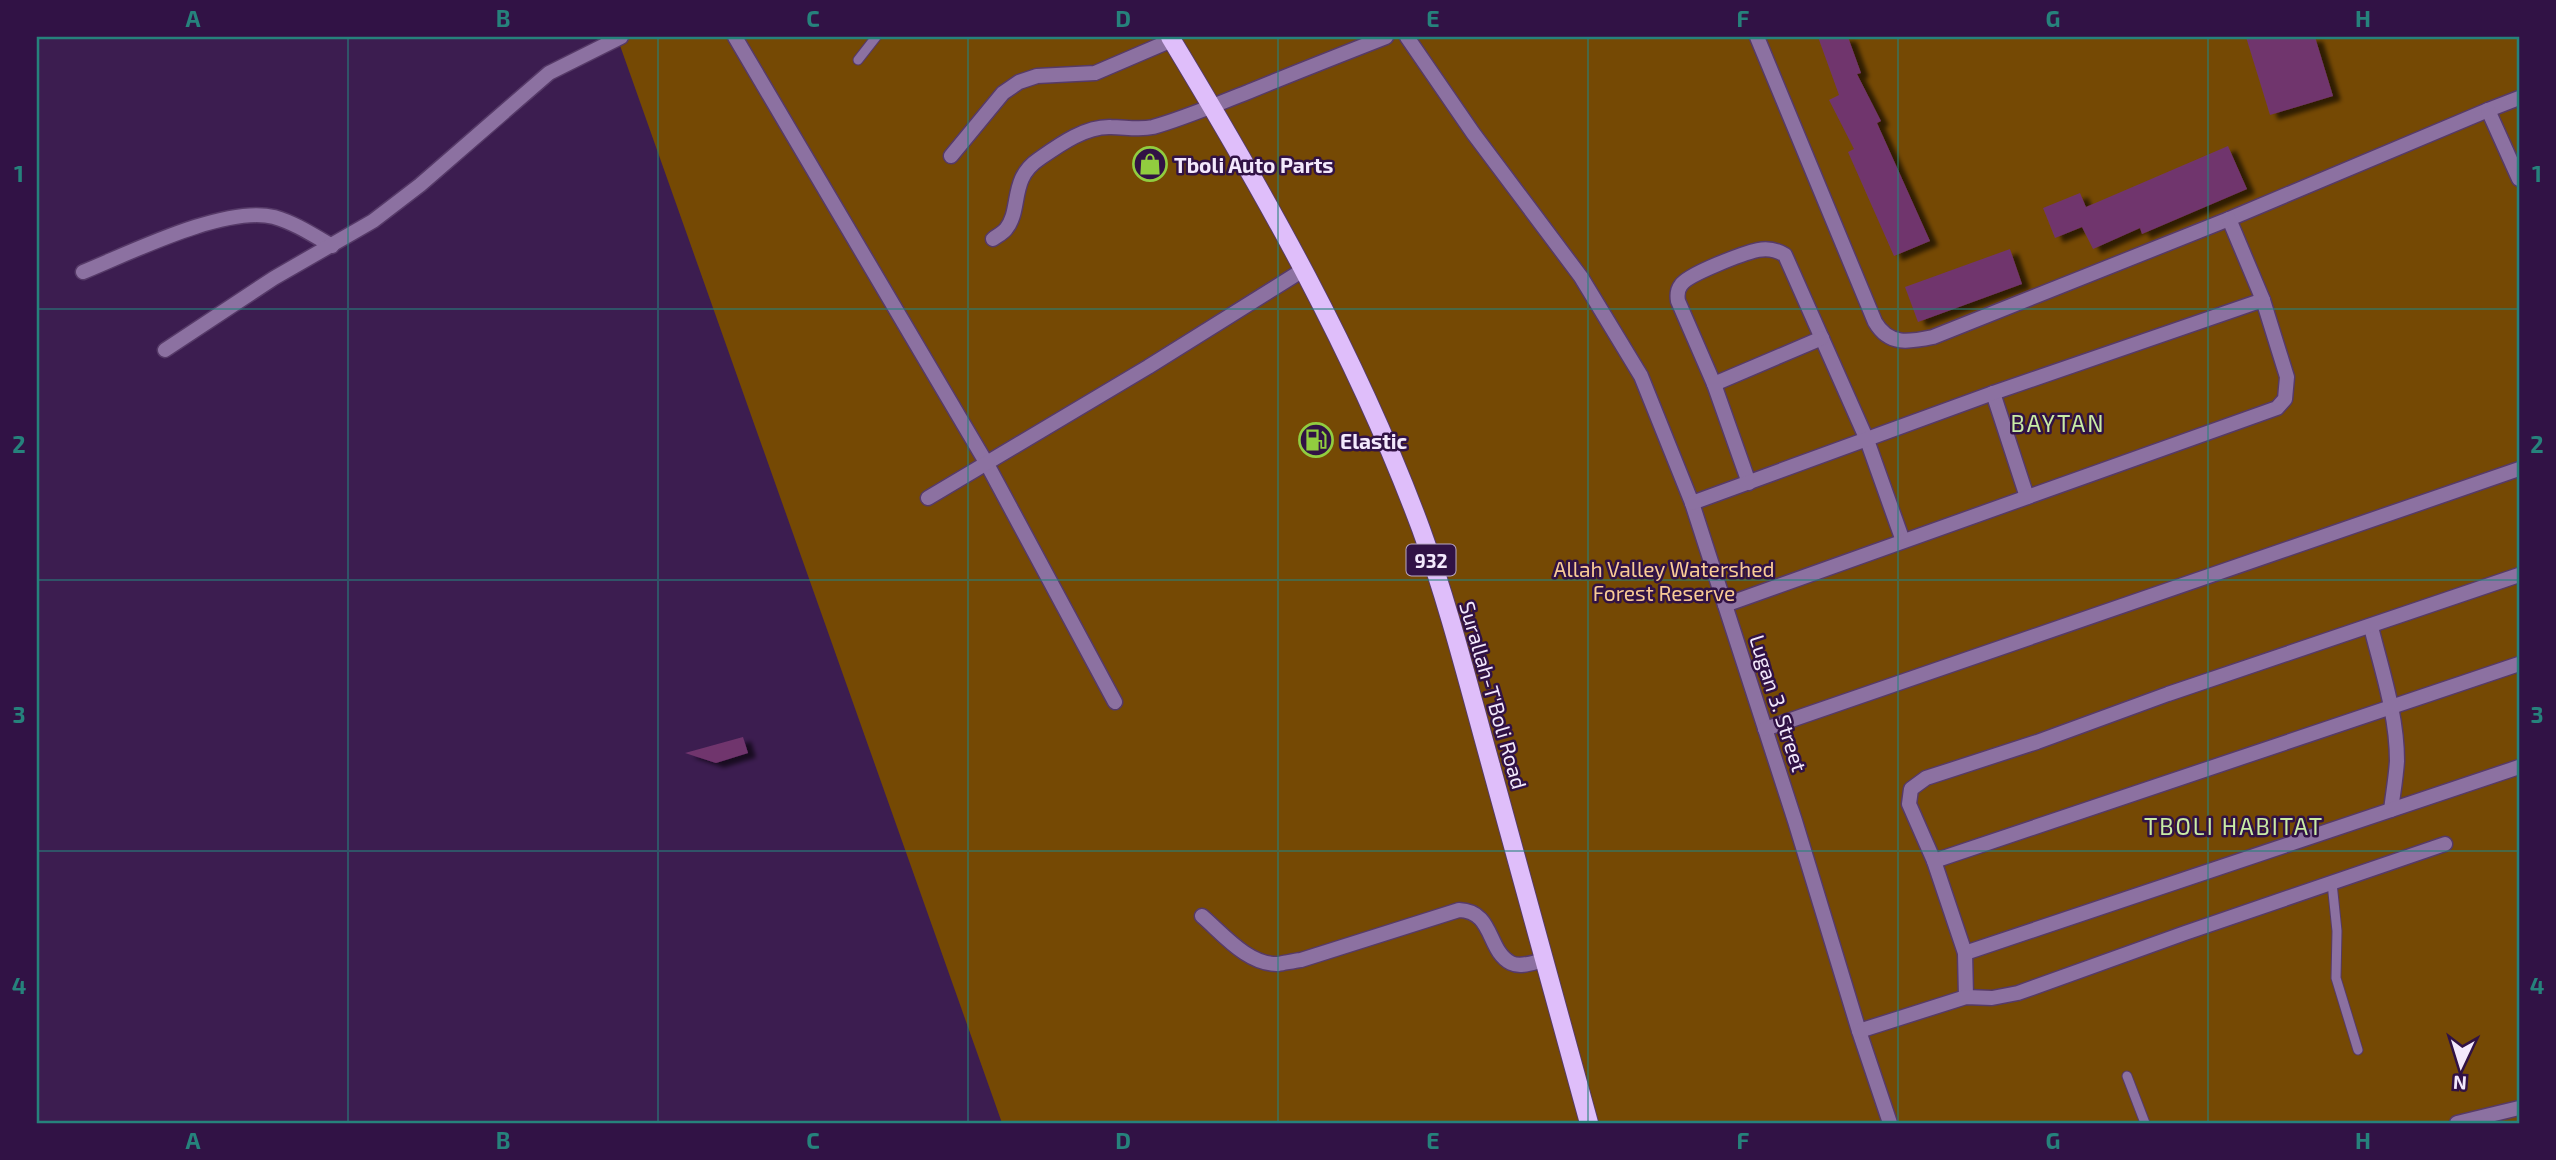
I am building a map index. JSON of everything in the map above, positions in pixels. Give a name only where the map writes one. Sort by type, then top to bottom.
[{"type":"main road","name":"Surallah-T'Boli Road","points":[[1171,38],[1212,106],[1331,321],[1383,435],[1422,531],[1455,639],[1589,1123]]},
{"type":"street","points":[[165,350],[274,278],[373,221],[420,185],[549,73],[621,37]]},
{"type":"street","points":[[735,37],[987,464],[1115,702]]},
{"type":"street","points":[[993,239],[1006,229],[1013,216],[1015,195],[1022,177],[1035,161],[1068,140],[1095,129],[1152,127],[1386,37]]},
{"type":"street","name":"Lugan 3. Street","points":[[1408,37],[1474,133],[1558,244],[1641,376],[1692,503],[1890,1123]]},
{"type":"street","points":[[1757,37],[1875,322],[1882,333],[1895,340],[1912,342],[1933,337],[2229,219],[2519,99]]},
{"type":"street","points":[[951,156],[1003,93],[1019,82],[1037,76],[1095,73],[1171,38]]},
{"type":"street","points":[[2488,110],[2519,179]]},
{"type":"street","points":[[83,272],[210,221],[243,215],[272,217],[300,227],[332,246]]},
{"type":"street","points":[[1725,605],[2277,408],[2285,399],[2287,377],[2263,300],[2229,219]]},
{"type":"street","points":[[1749,483],[1714,384],[1677,293],[1680,286],[1693,275],[1758,250],[1777,250],[1785,255],[1867,440],[1903,541]]},
{"type":"street","points":[[928,498],[1303,270]]},
{"type":"street","points":[[1692,503],[1993,393],[2263,300]]},
{"type":"street","points":[[1714,384],[1822,338]]},
{"type":"street","points":[[1993,393],[2026,497]]},
{"type":"street","points":[[1765,729],[2519,469]]},
{"type":"street","points":[[1966,998],[1965,953],[1934,861],[1909,804],[1911,789],[1926,778],[2519,575]]},
{"type":"street","points":[[2371,627],[2391,706],[2397,762],[2391,810]]},
{"type":"street","points":[[1934,861],[2519,664]]},
{"type":"street","points":[[1965,953],[2519,767]]},
{"type":"street","points":[[1859,1031],[1966,998],[1992,998],[2018,993],[2445,844]]},
{"type":"street","points":[[1202,916],[1245,953],[1264,962],[1276,964],[1301,960],[1459,910],[1470,910],[1479,917],[1503,956],[1511,963],[1522,965],[1544,960]]},
{"type":"street","points":[[2457,1123],[2519,1108]]},
{"type":"lane","points":[[858,60],[876,37]]},
{"type":"lane","points":[[2332,883],[2337,931],[2336,978],[2358,1050]]},
{"type":"lane","points":[[2127,1076],[2145,1123]]},
{"type":"green space","name":"Allah Valley Watershed Forest Reserve","points":[[617,37],[2519,37],[2519,1123],[1002,1123]]},
{"type":"building","points":[[1818,37],[1848,37],[1861,73],[1857,74],[1881,121],[1877,123],[1930,241],[1894,256],[1848,152],[1854,149],[1829,100],[1839,95]]},
{"type":"building","points":[[2246,37],[2315,37],[2333,96],[2270,115]]},
{"type":"building","points":[[2228,146],[2247,189],[2142,234],[2140,228],[2093,249],[2082,227],[2055,238],[2043,208],[2080,193],[2086,207]]},
{"type":"building","points":[[2010,249],[2022,284],[1918,322],[1905,287]]},
{"type":"building","points":[[743,737],[748,753],[716,763],[685,753]]},
{"type":"place","name":"Tboli Auto Parts","points":[[1150,164]]},
{"type":"place","name":"Elastic","points":[[1316,440]]},
{"type":"district","name":"BAYTAN","points":[[2058,423]]},
{"type":"district","name":"TBOLI HABITAT","points":[[2234,826]]}]
